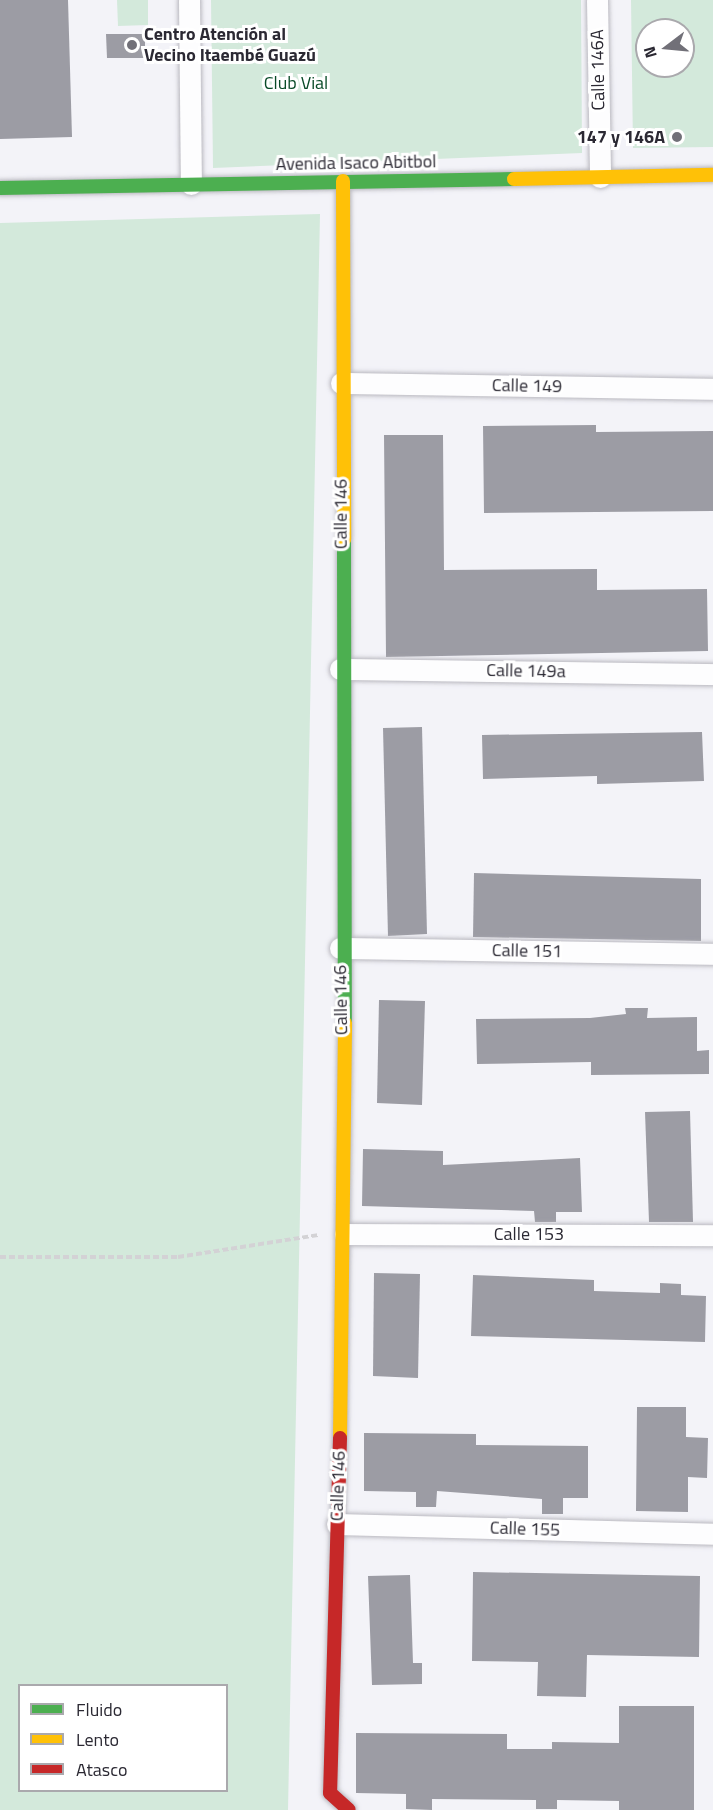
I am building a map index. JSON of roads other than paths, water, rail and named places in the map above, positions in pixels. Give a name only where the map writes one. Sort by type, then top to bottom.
[{"type":"street","points":[[189,0],[191,184]]},
{"type":"street","name":"Calle 146A","points":[[597,0],[600,177]]},
{"type":"street","name":"Avenida Isaco Abitbol","points":[[0,188],[713,175]]},
{"type":"street","name":"Calle 146","points":[[343,182],[340,948],[345,1234],[330,1793],[349,1810]]},
{"type":"street","name":"Calle 149","points":[[341,383],[713,389]]},
{"type":"street","name":"Calle 149a","points":[[340,669],[713,674]]},
{"type":"street","name":"Calle 151","points":[[340,948],[713,954]]},
{"type":"street","name":"Calle 153","points":[[345,1234],[713,1235]]},
{"type":"street","name":"Calle 155","points":[[337,1524],[713,1534]]},
{"type":"place","name":"Centro Atención al Vecino Itaembé Guazú","points":[[132,45]]},
{"type":"place","name":"147 y 146A","points":[[677,137]]},
{"type":"park label","name":"Club Vial","points":[[296,83]]}]
